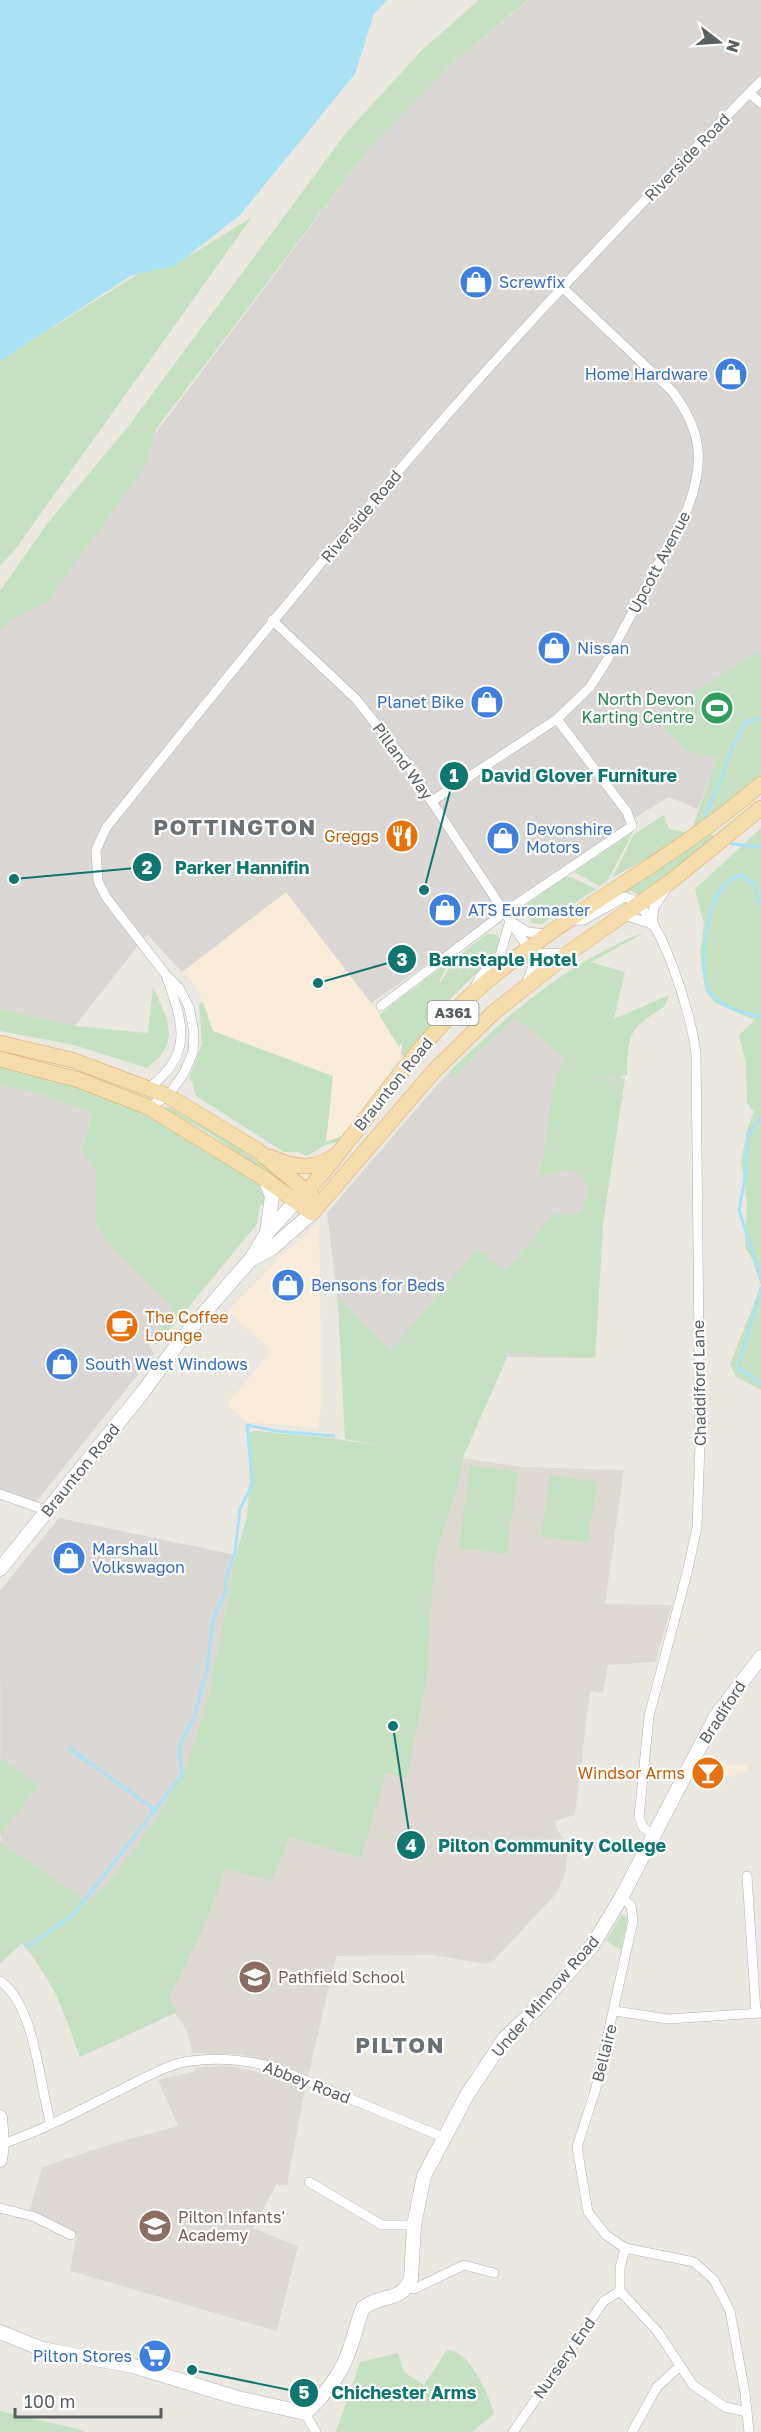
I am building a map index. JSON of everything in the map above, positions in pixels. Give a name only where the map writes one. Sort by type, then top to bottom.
[{"type":"main road","name":"Braunton Road","points":[[302,1196],[339,1153],[414,1057],[470,996],[530,951],[548,934],[711,824],[761,784]]},
{"type":"main road","name":"Braunton Road","points":[[317,1208],[434,1071],[525,986],[641,904],[761,808]]},
{"type":"main road","name":"A361","points":[[0,1043],[72,1060],[168,1096],[257,1150],[290,1166],[303,1167],[322,1162],[339,1153]]},
{"type":"main road","name":"A361","points":[[0,1059],[79,1080],[148,1107],[265,1179],[302,1196]]},
{"type":"main road","name":"A361","points":[[257,1150],[317,1208]]},
{"type":"street","name":"Riverside Road","points":[[148,1107],[168,1096],[184,1073],[193,1052],[194,1032],[189,1007],[179,988],[166,975],[106,897],[98,881],[96,850],[106,828],[272,620],[434,429],[562,287],[761,81]]},
{"type":"street","points":[[749,93],[761,103]]},
{"type":"street","name":"Upcott Avenue","points":[[432,801],[557,719],[590,687],[606,663],[687,510],[698,484],[699,462],[693,426],[686,410],[672,391],[562,287]]},
{"type":"street","name":"Pilland Way","points":[[272,620],[356,699],[432,801],[530,951]]},
{"type":"street","points":[[381,1006],[632,826],[627,812],[557,719]]},
{"type":"street","points":[[623,915],[639,918],[652,925],[654,907],[670,882]]},
{"type":"street","points":[[568,922],[583,920],[625,897],[641,904]]},
{"type":"street","name":"Chaddiford Lane","points":[[641,904],[674,968],[692,1024],[696,1054],[700,1444],[694,1545],[653,1698],[639,1801],[640,1823],[654,1836]]},
{"type":"street","points":[[508,917],[528,932],[548,934]]},
{"type":"street","points":[[470,996],[480,977],[500,955],[508,917]]},
{"type":"street","points":[[525,986],[533,967],[530,951],[570,952]]},
{"type":"street","name":"Riverside Road","points":[[149,1088],[176,1062],[180,1042],[181,1027],[166,975]]},
{"type":"street","points":[[265,1179],[272,1196],[267,1233]]},
{"type":"street","name":"Braunton Road","points":[[0,1569],[179,1342],[251,1259],[267,1233],[302,1196]]},
{"type":"street","name":"Braunton Road","points":[[251,1259],[272,1248],[317,1208]]},
{"type":"street","points":[[0,1494],[48,1511]]},
{"type":"street","name":"Bradiford","points":[[621,1898],[716,1716],[761,1657]]},
{"type":"street","points":[[615,2011],[668,2019],[759,2013],[747,1876]]},
{"type":"street","name":"Bellaire","points":[[621,1898],[631,1905],[634,1915],[615,2011],[596,2088],[577,2147],[588,2212],[606,2235],[625,2248]]},
{"type":"street","name":"Under Minnow Road","points":[[408,2288],[411,2278],[414,2225],[424,2176],[443,2137],[488,2060],[505,2038],[540,2006],[580,1960],[621,1898]]},
{"type":"street","points":[[0,1982],[9,1989],[31,2032],[51,2124]]},
{"type":"street","name":"Abbey Road","points":[[1,2151],[164,2068],[191,2061],[225,2058],[246,2060],[273,2067],[443,2137]]},
{"type":"street","points":[[0,2117],[1,2151]]},
{"type":"street","points":[[309,2182],[382,2225],[414,2225]]},
{"type":"street","points":[[0,2208],[35,2217],[72,2235]]},
{"type":"street","points":[[747,2412],[731,2409],[693,2385],[658,2332],[620,2291],[625,2248],[694,2262],[714,2280],[730,2311],[747,2412],[749,2432]]},
{"type":"street","points":[[305,2413],[324,2395],[335,2379],[350,2349],[356,2322],[363,2308],[380,2299],[403,2294],[408,2288],[414,2289],[464,2265],[494,2273]]},
{"type":"street","name":"Nursery End","points":[[513,2432],[604,2301],[620,2291]]},
{"type":"street","points":[[0,2332],[42,2349],[133,2366],[238,2398],[305,2413],[316,2432]]},
{"type":"street","points":[[632,2432],[657,2387],[680,2367]]},
{"type":"shaded area","points":[[529,0],[761,0],[761,650],[686,751],[717,758],[698,809],[669,797],[641,814],[371,1003],[286,892],[182,972],[147,934],[75,1026],[0,1009],[0,631],[13,619],[13,614],[158,430],[370,147],[457,59]]},
{"type":"shaded area","points":[[287,891],[486,917],[371,1003],[408,1053],[401,1061],[392,1064],[390,1073],[342,1136],[326,1142],[333,1076],[213,1031],[197,987],[182,972]]},
{"type":"shaded area","points":[[512,1013],[622,1072],[603,1224],[595,1358],[507,1357],[474,1432],[345,1437],[338,1303],[327,1213],[436,1086]]},
{"type":"shaded area","points":[[0,1085],[36,1092],[93,1113],[81,1151],[96,1170],[95,1224],[114,1249],[174,1308],[149,1344],[154,1354],[36,1502],[0,1489]]},
{"type":"shaded area","points":[[319,1223],[322,1402],[318,1428],[246,1422],[227,1404],[272,1350],[227,1312],[280,1257]]},
{"type":"shaded area","points":[[255,1431],[330,1438],[522,1467],[624,1470],[605,1604],[672,1605],[655,1662],[608,1665],[603,1693],[590,1691],[575,1815],[555,1821],[556,1828],[569,1847],[565,1874],[556,1894],[494,1960],[486,1964],[433,1955],[336,1956],[308,2077],[265,2060],[238,2054],[192,2053],[187,2031],[175,2013],[80,2057],[58,1996],[30,1953],[59,1933],[118,1871],[159,1815],[190,1757],[209,1694],[236,1555],[247,1517],[250,1480],[247,1433]]},
{"type":"shaded area","points":[[59,1518],[236,1555],[209,1694],[190,1757],[159,1815],[118,1871],[59,1933],[30,1953],[22,1943],[1,1963],[0,1591]]},
{"type":"shaded area","points":[[703,1756],[720,1765],[749,1765],[749,1770],[703,1785],[691,1778]]},
{"type":"shaded area","name":"Pilton Infants' Academy","points":[[231,2066],[275,2076],[305,2089],[287,2185],[276,2185],[253,2228],[298,2246],[277,2331],[70,2271],[77,2234],[30,2210],[42,2167],[111,2144],[178,2126],[158,2080],[193,2072],[196,2067]]},
{"type":"green space","points":[[479,0],[528,0],[457,59],[370,147],[156,429],[144,468],[47,602],[13,619],[0,631],[0,591],[47,524],[127,428],[346,133],[421,51]]},
{"type":"green space","points":[[231,210],[188,257],[252,217],[14,551],[0,566],[0,360],[138,274]]},
{"type":"green space","name":"North Devon Karting Centre","points":[[761,650],[761,775],[691,832],[717,758],[686,751],[658,721],[685,698]]},
{"type":"green space","points":[[664,815],[669,829],[684,832],[687,836],[612,878],[634,834]]},
{"type":"green space","points":[[761,828],[761,1286],[753,1261],[745,1247],[747,1202],[741,1161],[748,1126],[754,1112],[747,1103],[746,1064],[739,1035],[755,1020],[715,1003],[705,991],[700,953],[704,924],[695,889]]},
{"type":"green space","points":[[633,832],[608,880],[600,886],[574,872]]},
{"type":"green space","points":[[709,832],[716,838],[642,896],[630,891],[618,897]]},
{"type":"green space","points":[[565,877],[571,877],[596,889],[542,924],[532,923],[522,909],[524,906]]},
{"type":"green space","points":[[644,933],[591,962],[625,972],[614,1019],[669,995],[665,1006],[644,1021],[633,1033],[628,1049],[627,1075],[576,1084],[625,1078],[603,1224],[595,1358],[504,1352],[507,1357],[462,1460],[464,1464],[434,1561],[427,1676],[407,1778],[386,1773],[361,1858],[290,1837],[271,1881],[226,1868],[205,1924],[169,1998],[177,2012],[80,2057],[50,1983],[33,1955],[22,1943],[0,1963],[0,1842],[88,1902],[118,1871],[159,1815],[190,1757],[209,1694],[236,1555],[247,1517],[250,1480],[247,1433],[255,1431],[330,1438],[401,1450],[345,1439],[338,1298],[391,1350],[477,1249],[506,1270],[554,1214],[570,1216],[580,1211],[590,1190],[581,1176],[569,1170],[563,1170],[540,1178],[553,1089],[564,1057],[515,1017],[456,1074],[457,1078],[452,1076],[450,1071],[540,991],[580,964]]},
{"type":"green space","points":[[487,934],[495,934],[500,939],[499,948],[492,958],[452,997],[406,1057],[401,1055],[403,1041],[399,1047],[379,1015],[450,961],[439,981],[441,982],[454,959]]},
{"type":"green space","points":[[153,987],[169,1030],[165,1049],[147,1068],[74,1045],[0,1031],[0,1009],[75,1026],[148,1033]]},
{"type":"green space","points":[[203,1002],[213,1031],[333,1076],[326,1142],[342,1136],[338,1142],[325,1145],[307,1156],[298,1152],[284,1152],[196,1096],[189,1078],[202,1044],[199,1004]]},
{"type":"green space","points":[[0,1062],[129,1103],[261,1184],[268,1201],[260,1206],[257,1224],[168,1332],[158,1331],[173,1308],[114,1249],[95,1224],[96,1170],[81,1151],[93,1113],[36,1092],[0,1085]]},
{"type":"green space","points":[[170,1107],[238,1147],[291,1185],[289,1188],[209,1133],[164,1108]]},
{"type":"green space","points":[[761,1286],[761,1390],[736,1377],[730,1364]]},
{"type":"green space","points":[[470,1466],[518,1472],[507,1554],[459,1548]]},
{"type":"green space","points":[[550,1475],[597,1482],[588,1543],[541,1536]]},
{"type":"green space","points":[[0,1758],[39,1785],[0,1835]]},
{"type":"green space","points":[[622,1914],[628,1918],[621,1950],[606,1941]]},
{"type":"green space","points":[[447,2350],[463,2357],[471,2365],[483,2385],[494,2414],[472,2432],[336,2432],[360,2362],[398,2353],[404,2372],[424,2385]]},
{"type":"green space","points":[[0,2411],[78,2429],[85,2432],[0,2432]]},
{"type":"water","points":[[0,0],[387,0],[374,14],[355,74],[240,215],[175,266],[132,275],[0,361]]},
{"type":"waterway","points":[[706,816],[741,729],[746,722],[761,718]]},
{"type":"waterway","points":[[732,844],[761,847]]},
{"type":"waterway","points":[[761,906],[755,886],[742,875],[730,880],[722,888],[711,913],[704,961],[707,985],[715,998],[730,1007],[761,1017]]},
{"type":"waterway","points":[[761,1118],[748,1135],[745,1179],[739,1210],[761,1279]]},
{"type":"waterway","points":[[761,1288],[738,1368],[761,1383]]},
{"type":"waterway","points":[[27,1947],[73,1915],[182,1775],[179,1749],[194,1718],[207,1668],[213,1620],[226,1590],[225,1582],[235,1552],[240,1509],[253,1483],[247,1425],[276,1431],[334,1436]]},
{"type":"waterway","points":[[69,1748],[154,1809]]},
{"type":"place","name":"Screwfix","points":[[476,282]]},
{"type":"place","name":"Home Hardware","points":[[731,374]]},
{"type":"place","name":"Nissan","points":[[554,648]]},
{"type":"place","name":"Planet Bike","points":[[487,702]]},
{"type":"place","name":"North Devon Karting Centre","points":[[717,708]]},
{"type":"place","name":"Greggs","points":[[402,836]]},
{"type":"place","name":"Devonshire Motors","points":[[503,838]]},
{"type":"place","name":"Parker Hannifin","points":[[14,879]]},
{"type":"place","name":"David Glover Furniture","points":[[424,890]]},
{"type":"place","name":"ATS Euromaster","points":[[445,910]]},
{"type":"place","name":"Barnstaple Hotel","points":[[318,983]]},
{"type":"place","name":"Bensons for Beds","points":[[288,1285]]},
{"type":"place","name":"The Coffee Lounge","points":[[122,1326]]},
{"type":"place","name":"South West Windows","points":[[62,1364]]},
{"type":"place","name":"Marshall Volkswagon","points":[[69,1558]]},
{"type":"place","name":"Pilton Community College","points":[[393,1726]]},
{"type":"place","name":"Windsor Arms","points":[[708,1773]]},
{"type":"place","name":"Pathfield School","points":[[255,1977]]},
{"type":"place","name":"Pilton Infants' Academy","points":[[155,2226]]},
{"type":"place","name":"Pilton Stores","points":[[155,2356]]},
{"type":"place","name":"Chichester Arms","points":[[192,2370]]},
{"type":"district","name":"POTTINGTON","points":[[235,827]]},
{"type":"district","name":"PILTON","points":[[400,2045]]}]
